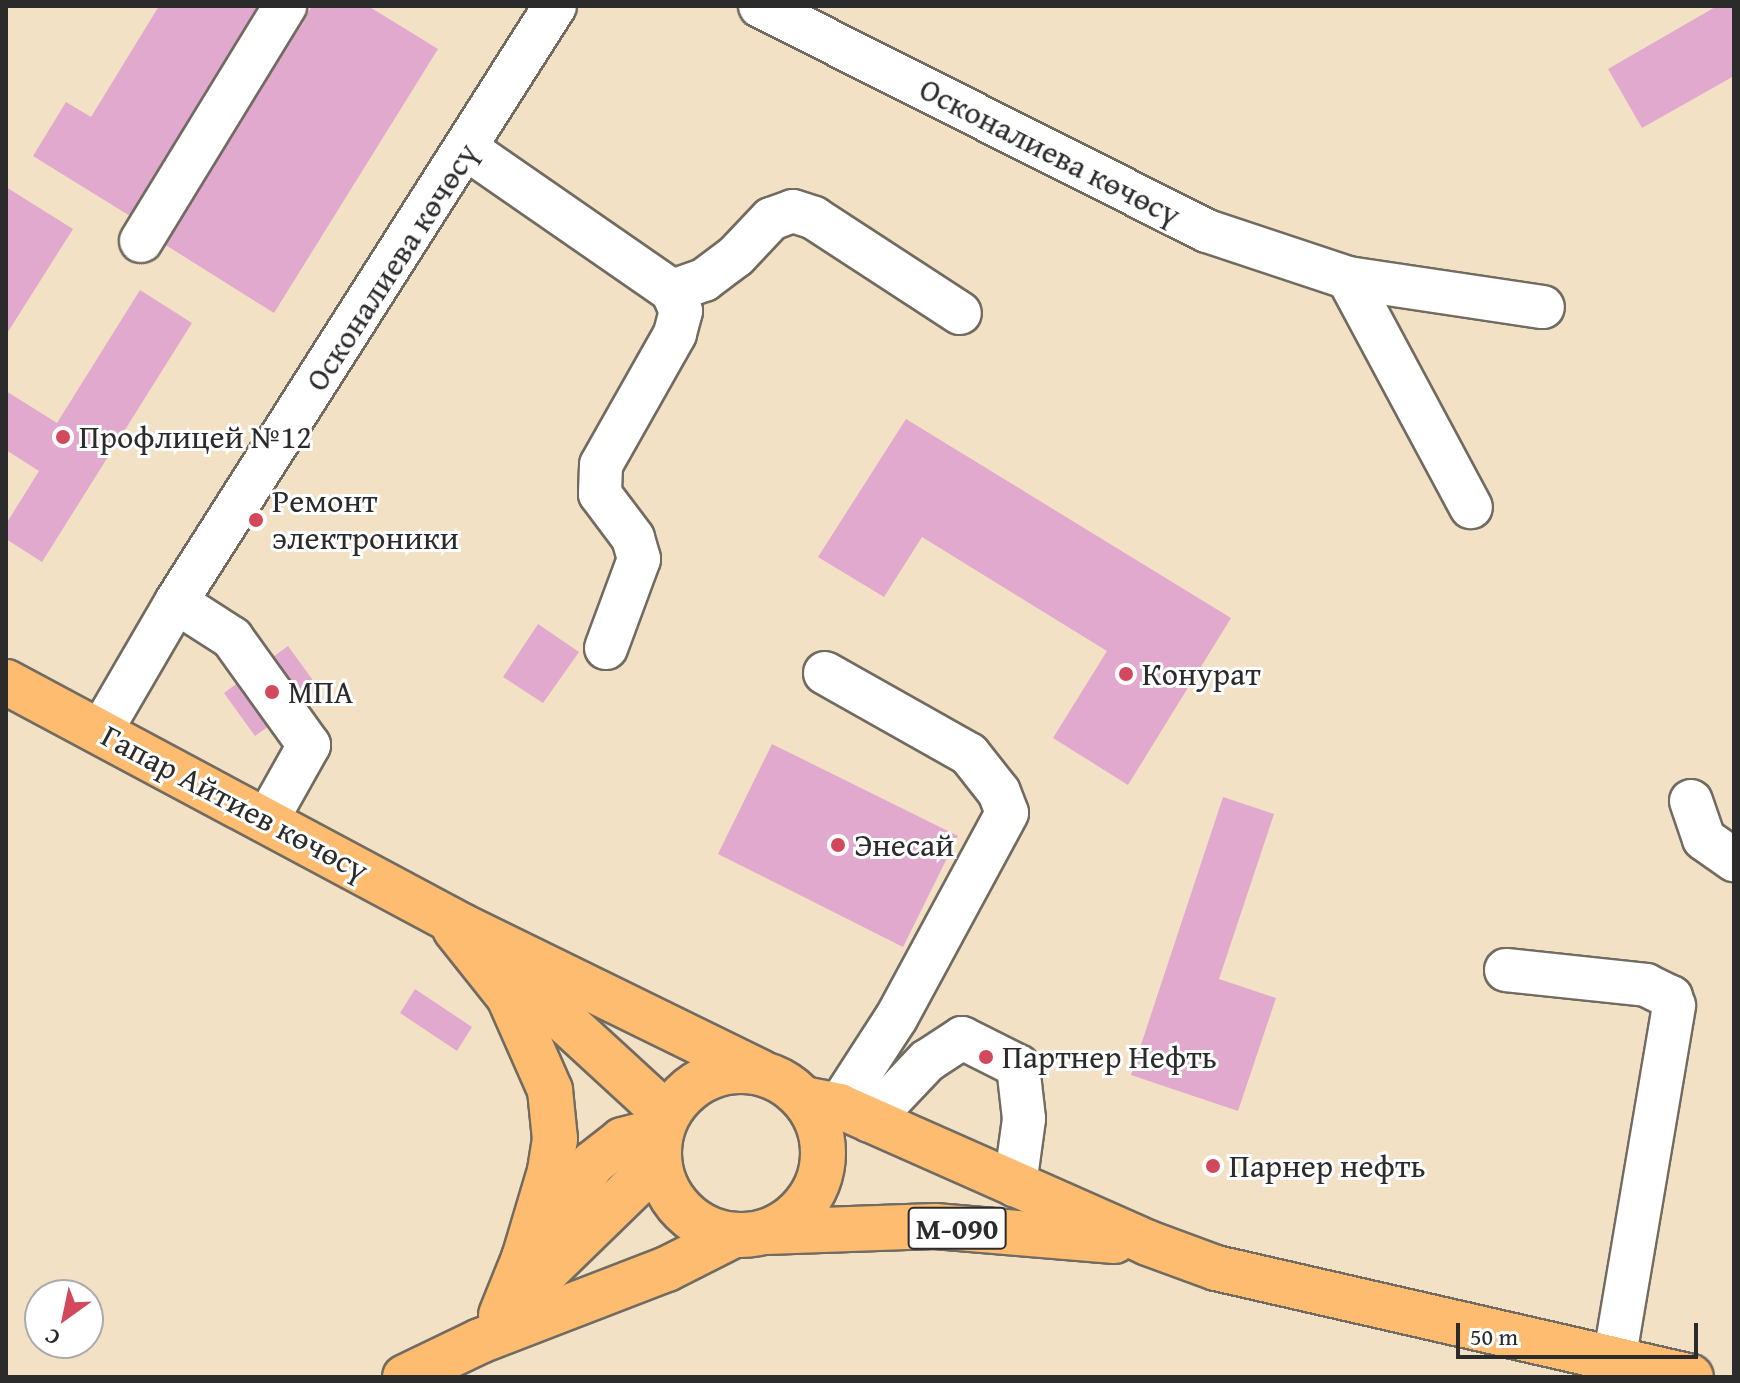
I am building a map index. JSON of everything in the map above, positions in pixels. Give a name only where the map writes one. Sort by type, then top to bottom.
[{"type":"main road","name":"Гапар Айтиев көчөсү","points":[[6,682],[268,818],[451,920],[760,1072]]},
{"type":"main road","name":"Гапар Айтиев көчөсү","points":[[451,920],[662,1136]]},
{"type":"main road","points":[[451,920],[509,997],[550,1090],[555,1139],[550,1171],[524,1258],[490,1328]]},
{"type":"main road","name":"М-090","points":[[490,1328],[662,1136],[699,1081],[728,1071],[760,1072],[837,1109],[1148,1243],[1216,1268],[1691,1377]]},
{"type":"main road","name":"М-090","points":[[405,1377],[490,1328],[667,1269],[797,1214],[817,1184],[837,1109]]},
{"type":"main road","name":"М-090","points":[[662,1136],[668,1193],[689,1217],[750,1234],[935,1226],[1148,1243]]},
{"type":"main road","points":[[524,1258],[599,1157],[622,1140],[662,1136]]},
{"type":"street","points":[[141,241],[285,6]]},
{"type":"street","name":"Осконалиева көчөсү","points":[[101,731],[176,602],[467,149],[554,6]]},
{"type":"street","name":"Осконалиева көчөсү","points":[[760,6],[1207,231],[1348,278],[1543,307]]},
{"type":"street","points":[[467,149],[672,291],[681,311],[675,334],[601,465],[600,494],[633,538],[639,559],[606,648]]},
{"type":"street","points":[[672,291],[704,280],[736,256],[771,219],[793,211],[814,218],[960,313]]},
{"type":"street","points":[[1348,278],[1471,507]]},
{"type":"street","points":[[176,602],[232,638],[309,745],[268,818]]},
{"type":"street","points":[[825,673],[969,754],[999,792],[1007,813],[904,1005],[837,1109]]},
{"type":"street","points":[[1691,801],[1704,839],[1734,860]]},
{"type":"street","points":[[1506,970],[1646,985],[1671,997],[1674,1006],[1614,1359]]},
{"type":"street","points":[[837,1109],[927,1061],[962,1038],[1018,1066],[1024,1119],[1015,1185]]},
{"type":"building","points":[[159,6],[259,6],[130,216],[33,156],[66,102],[91,117]]},
{"type":"building","points":[[312,6],[368,6],[438,49],[274,313],[164,244]]},
{"type":"building","points":[[1717,6],[1734,6],[1734,76],[1642,128],[1608,69]]},
{"type":"building","points":[[6,187],[73,229],[6,335]]},
{"type":"building","name":"Профлицей №12","points":[[140,290],[192,323],[42,562],[6,539],[6,524],[39,471],[6,450],[6,391],[57,423]]},
{"type":"building","points":[[906,419],[1231,618],[1128,785],[1053,738],[1107,651],[922,537],[884,597],[818,557]]},
{"type":"building","points":[[538,624],[579,652],[543,703],[503,677]]},
{"type":"building","name":"МПА","points":[[288,646],[320,690],[255,736],[224,693]]},
{"type":"building","name":"Энесай","points":[[772,744],[958,836],[903,947],[718,854]]},
{"type":"building","points":[[1223,797],[1274,814],[1219,979],[1276,998],[1238,1111],[1131,1075]]},
{"type":"building","points":[[415,989],[472,1027],[457,1051],[400,1013]]},
{"type":"place","name":"Профлицей №12","points":[[63,437]]},
{"type":"place","name":"Ремонт электроники","points":[[256,520]]},
{"type":"place","name":"Конурат","points":[[1126,674]]},
{"type":"place","name":"МПА","points":[[272,692]]},
{"type":"place","name":"Энесай","points":[[838,845]]},
{"type":"place","name":"Партнер Нефть","points":[[986,1057]]},
{"type":"place","name":"Парнер нефть","points":[[1213,1166]]}]
